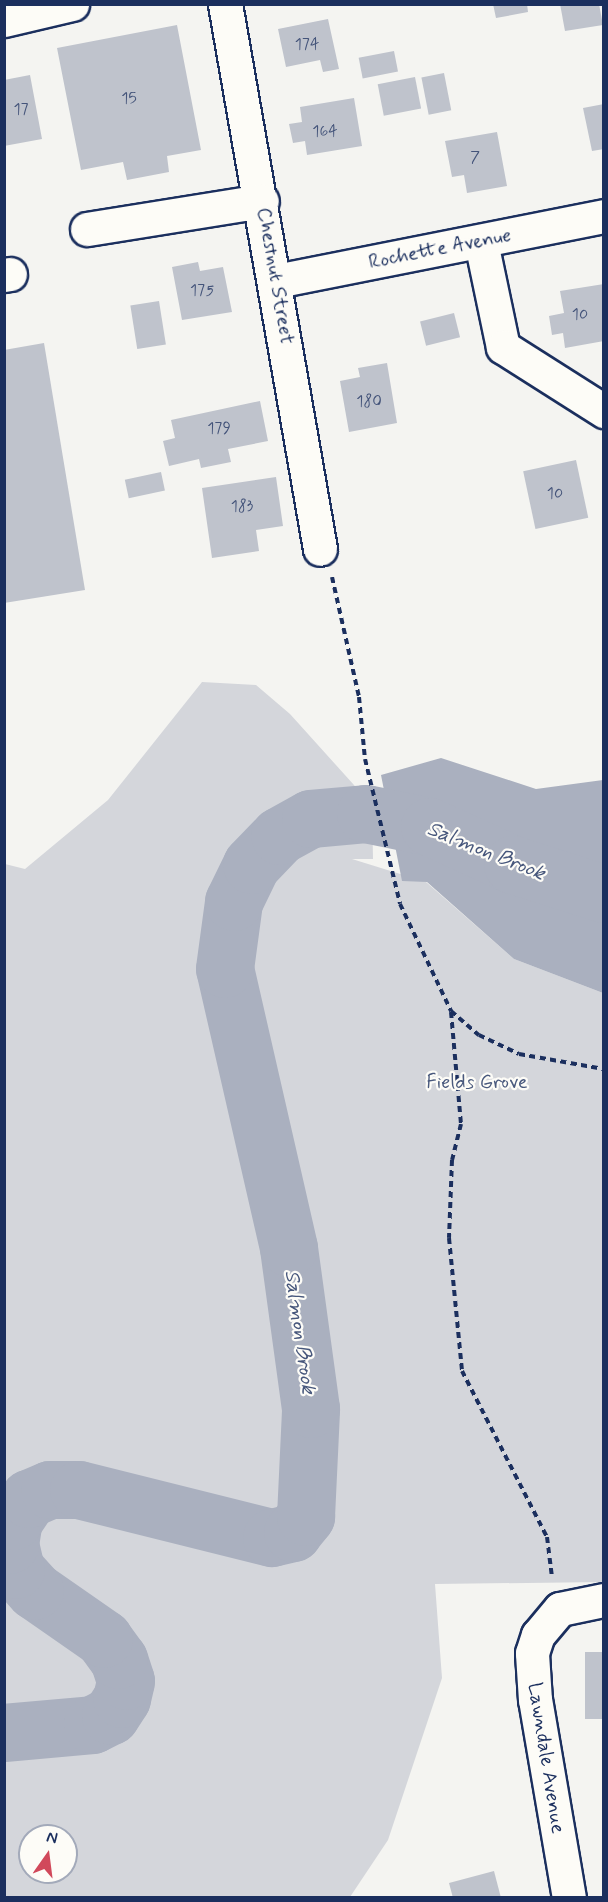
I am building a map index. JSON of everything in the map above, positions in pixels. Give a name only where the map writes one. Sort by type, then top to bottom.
[{"type":"street","points":[[4,20],[72,4]]},
{"type":"street","name":"Chestnut Street","points":[[225,4],[276,281],[320,549]]},
{"type":"street","points":[[87,229],[262,201]]},
{"type":"street","name":"Rochette Avenue","points":[[276,281],[603,216]]},
{"type":"street","points":[[481,242],[503,347],[603,411]]},
{"type":"street","points":[[547,1622],[574,1603],[603,1600]]},
{"type":"street","name":"Lawndale Avenue","points":[[547,1622],[532,1653],[532,1674],[569,1898]]},
{"type":"path","points":[[320,549],[328,562],[359,697],[365,759],[400,904],[451,1011],[461,1124],[452,1160],[449,1238],[462,1371],[547,1537],[553,1561],[547,1622]]},
{"type":"path","points":[[451,1011],[479,1035],[519,1054],[603,1069]]},
{"type":"green space","name":"Fields Grove","points":[[202,682],[256,685],[290,714],[372,805],[373,859],[352,859],[426,882],[514,959],[603,993],[603,1582],[435,1584],[442,1678],[388,1840],[350,1897],[5,1898],[5,864],[25,869],[108,800]]},
{"type":"water","points":[[441,758],[536,789],[603,780],[603,993],[514,959],[427,882],[402,881],[381,775]]},
{"type":"building","points":[[493,4],[527,4],[528,12],[496,18]]},
{"type":"building","points":[[560,4],[599,4],[603,25],[565,31]]},
{"type":"building","points":[[328,19],[339,69],[323,72],[320,60],[286,67],[278,29]]},
{"type":"building","points":[[177,25],[201,150],[167,156],[169,172],[127,180],[123,162],[81,170],[57,48]]},
{"type":"building","points":[[394,51],[398,72],[363,78],[359,58]]},
{"type":"building","points":[[444,73],[451,110],[429,115],[421,77]]},
{"type":"building","points":[[30,75],[42,139],[4,146],[4,80]]},
{"type":"building","points":[[415,77],[421,108],[384,116],[378,84]]},
{"type":"building","points":[[354,98],[362,146],[307,155],[305,141],[293,143],[289,124],[302,122],[300,107]]},
{"type":"building","points":[[604,104],[604,149],[592,151],[583,108]]},
{"type":"building","points":[[497,132],[507,186],[467,193],[464,175],[452,177],[445,141]]},
{"type":"building","points":[[198,262],[200,271],[223,267],[232,312],[182,320],[172,267]]},
{"type":"building","points":[[604,284],[604,341],[565,348],[563,333],[552,335],[549,316],[564,313],[560,291]]},
{"type":"building","points":[[159,301],[166,344],[137,349],[130,306]]},
{"type":"building","points":[[454,313],[460,337],[426,346],[420,321]]},
{"type":"building","points":[[44,343],[85,590],[4,603],[4,350]]},
{"type":"building","points":[[387,363],[397,423],[349,432],[340,381],[360,377],[358,368]]},
{"type":"building","points":[[260,401],[268,441],[228,449],[231,462],[201,468],[199,459],[169,466],[163,441],[175,438],[171,420]]},
{"type":"building","points":[[576,460],[588,518],[535,529],[523,471]]},
{"type":"building","points":[[161,472],[165,491],[129,498],[125,480]]},
{"type":"building","points":[[276,477],[283,526],[256,530],[259,551],[212,558],[202,488]]},
{"type":"building","points":[[585,1652],[604,1652],[604,1719],[585,1719]]},
{"type":"building","points":[[494,1871],[501,1898],[453,1898],[449,1883]]},
{"type":"waterway","name":"Salmon Brook","points":[[4,1733],[93,1725],[111,1716],[122,1699],[126,1681],[119,1660],[104,1639],[35,1591],[16,1570],[10,1545],[14,1521],[29,1499],[50,1490],[79,1490],[272,1538],[293,1533],[306,1517],[311,1409],[289,1248],[225,969],[234,902],[252,865],[280,836],[311,819],[366,814],[430,827],[513,865],[604,894]]}]
